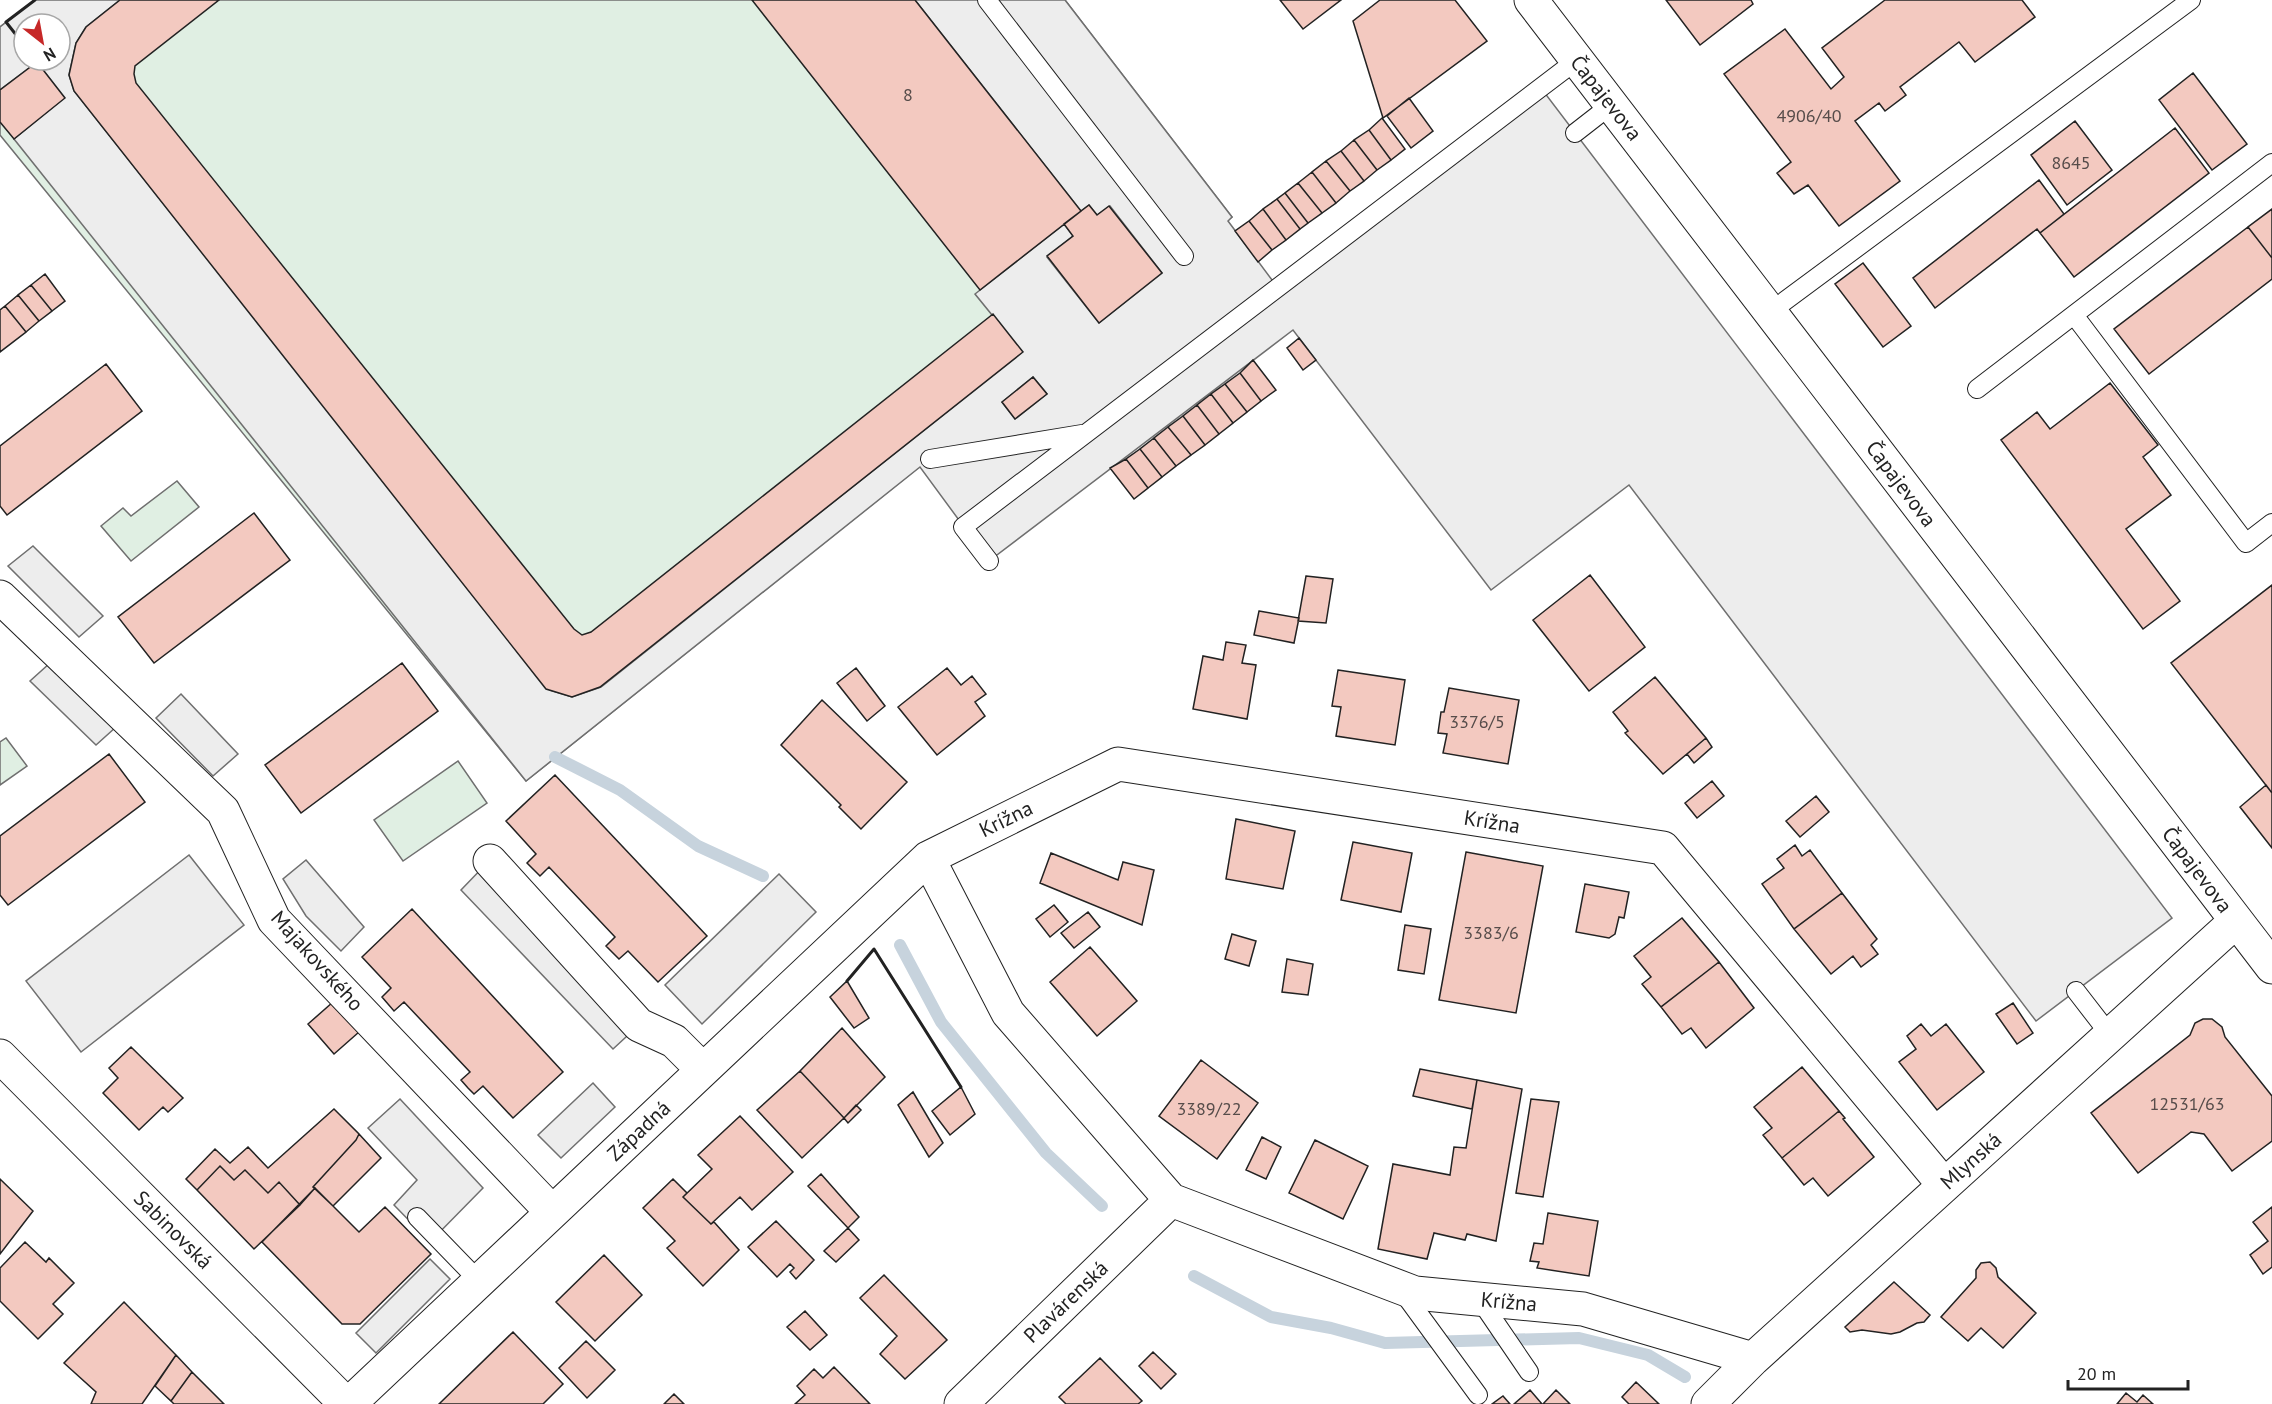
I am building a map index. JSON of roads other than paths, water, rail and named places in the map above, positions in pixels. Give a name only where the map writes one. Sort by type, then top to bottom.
[{"type":"street","name":"Čapajevova","points":[[1531,0],[2272,967]]},
{"type":"street","name":"Majakovského","points":[[0,597],[223,811],[274,920],[552,1212]]},
{"type":"street","name":"Krížna","points":[[1753,1359],[1583,1309],[1488,1311],[1415,1293],[1171,1200],[1008,1013],[928,858],[1118,764],[1664,848],[1944,1185]]},
{"type":"street","name":"Západná","points":[[348,1404],[928,858]]},
{"type":"street","points":[[490,861],[639,1024],[674,1041],[703,1070]]},
{"type":"street","name":"Mlynská","points":[[1708,1404],[1753,1359],[2236,921]]},
{"type":"street","name":"Sabinovská","points":[[0,1056],[348,1404]]},
{"type":"street","name":"Plavárenská","points":[[961,1404],[1171,1200]]},
{"type":"lane","points":[[987,0],[1184,256]]},
{"type":"lane","points":[[1770,312],[2191,0]]},
{"type":"lane","points":[[989,561],[963,527],[1577,60]]},
{"type":"lane","points":[[1575,133],[1611,105]]},
{"type":"lane","points":[[1977,389],[2272,163]]},
{"type":"lane","points":[[2074,315],[2246,543],[2272,523]]},
{"type":"lane","points":[[930,459],[1085,434]]},
{"type":"lane","points":[[2076,991],[2110,1035]]},
{"type":"lane","points":[[417,1217],[479,1281]]},
{"type":"lane","points":[[1399,1287],[1478,1395]]},
{"type":"lane","points":[[1488,1311],[1529,1372]]},
{"type":"waterway","points":[[555,757],[620,790],[698,846],[763,876]]},
{"type":"waterway","points":[[900,945],[941,1022],[1046,1153],[1102,1206]]},
{"type":"waterway","points":[[1194,1276],[1271,1317],[1331,1328],[1385,1343],[1579,1338],[1648,1355],[1685,1377]]}]
